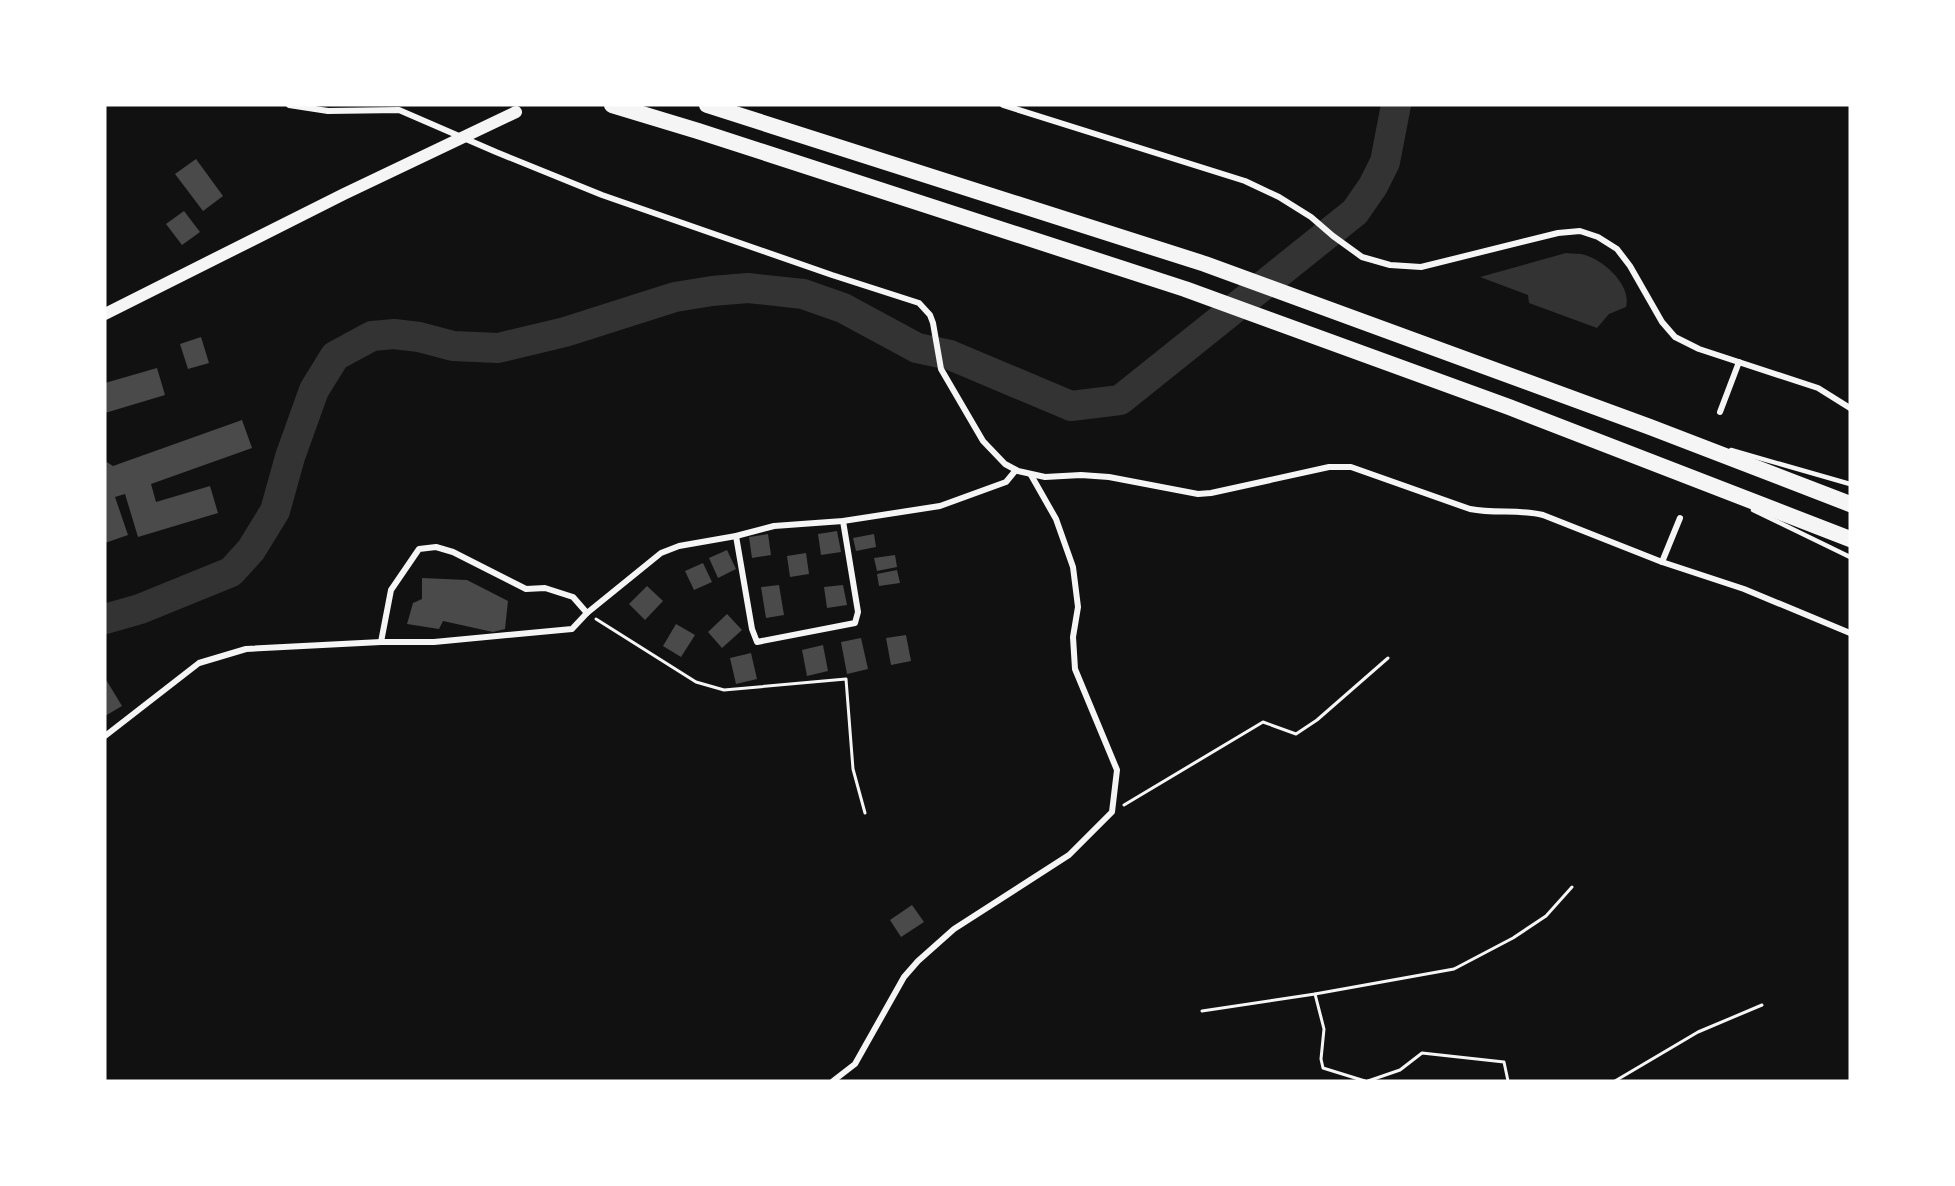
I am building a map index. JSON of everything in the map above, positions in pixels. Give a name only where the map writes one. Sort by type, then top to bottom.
[{"type":"highway","points":[[612,105],[1185,289],[1509,407],[1850,539]]},
{"type":"highway","points":[[707,105],[1205,264],[1650,427],[1850,504]]},
{"type":"main road","points":[[105,314],[516,111]]},
{"type":"street","points":[[289,105],[328,111],[399,110],[603,195],[919,303],[930,315],[941,369],[983,441],[999,458],[1016,470],[1045,477],[1095,475],[1184,492],[1211,493],[1329,467],[1351,467],[1470,509],[1485,512],[1530,511],[1543,515],[1662,562],[1743,589],[1850,633]]},
{"type":"street","points":[[1004,105],[1245,181],[1279,197],[1311,217],[1362,256],[1390,265],[1421,267],[1558,233],[1580,231],[1598,237],[1617,249],[1630,266],[1662,322],[1675,337],[1699,349],[1818,388],[1850,408]]},
{"type":"street","points":[[1720,412],[1739,362]]},
{"type":"street","points":[[105,736],[199,663],[246,649],[381,642],[434,642],[572,629],[587,613],[661,553],[679,546],[736,536],[774,526],[843,521],[940,506],[1006,482],[1016,470]]},
{"type":"street","points":[[833,1081],[855,1064],[904,976],[918,961],[954,929],[1069,855],[1112,812],[1116,770],[1075,669],[1073,637],[1078,608],[1073,567],[1056,519],[1031,475]]},
{"type":"street","points":[[1662,562],[1680,518]]},
{"type":"street","points":[[736,536],[756,642],[855,623],[858,612],[843,521]]},
{"type":"street","points":[[381,642],[391,591],[419,549],[436,547],[453,552],[526,589],[545,588],[573,597],[587,613]]},
{"type":"lane","points":[[1650,427],[1717,446]]},
{"type":"lane","points":[[1728,449],[1850,484]]},
{"type":"lane","points":[[1675,472],[1737,502]]},
{"type":"lane","points":[[1747,507],[1850,557]]},
{"type":"path","points":[[587,613],[696,682],[724,690],[846,679],[854,769],[865,813]]},
{"type":"path","points":[[1112,812],[1263,722],[1296,734],[1317,720],[1388,658]]},
{"type":"path","points":[[1202,1011],[1315,994],[1454,969],[1513,938],[1546,916],[1572,886]]},
{"type":"path","points":[[1315,994],[1324,1029],[1321,1059],[1323,1068],[1367,1081],[1400,1070],[1422,1053],[1504,1062],[1508,1081]]},
{"type":"path","points":[[1615,1081],[1698,1032],[1762,1005]]},
{"type":"shaded area","points":[[1566,253],[1583,254],[1601,263],[1615,275],[1625,291],[1626,307],[1609,314],[1597,328],[1529,303],[1528,295],[1480,277]]},
{"type":"building","points":[[196,159],[223,196],[203,211],[175,174]]},
{"type":"building","points":[[184,211],[200,232],[182,245],[166,224]]},
{"type":"building","points":[[201,337],[209,363],[188,369],[180,344]]},
{"type":"building","points":[[157,368],[165,395],[105,413],[105,383]]},
{"type":"building","points":[[242,420],[252,448],[151,484],[156,502],[210,486],[218,513],[138,537],[125,494],[115,497],[128,535],[105,543],[105,461],[113,466]]},
{"type":"building","points":[[837,531],[841,552],[821,555],[818,534]]},
{"type":"building","points":[[768,534],[771,555],[752,558],[749,537]]},
{"type":"building","points":[[874,534],[876,547],[856,551],[853,538]]},
{"type":"building","points":[[727,550],[736,569],[718,578],[709,558]]},
{"type":"building","points":[[806,553],[809,574],[790,577],[787,556]]},
{"type":"building","points":[[895,555],[897,567],[877,571],[874,558]]},
{"type":"building","points":[[703,563],[712,582],[694,590],[685,571]]},
{"type":"building","points":[[897,570],[900,583],[879,586],[877,574]]},
{"type":"building","points":[[422,578],[467,580],[508,601],[505,629],[493,632],[443,621],[439,629],[407,624],[413,603],[422,599]]},
{"type":"building","points":[[779,585],[784,615],[766,618],[761,587]]},
{"type":"building","points":[[843,585],[847,605],[827,608],[824,587]]},
{"type":"building","points":[[647,586],[663,601],[645,620],[629,604]]},
{"type":"building","points":[[727,614],[742,630],[722,648],[708,632]]},
{"type":"building","points":[[676,624],[695,635],[681,657],[663,646]]},
{"type":"building","points":[[906,635],[911,661],[891,665],[886,638]]},
{"type":"building","points":[[861,638],[868,669],[847,674],[841,642]]},
{"type":"building","points":[[823,645],[828,671],[807,676],[802,650]]},
{"type":"building","points":[[751,653],[757,679],[736,684],[730,658]]},
{"type":"building","points":[[105,678],[122,706],[105,716]]},
{"type":"building","points":[[912,905],[924,922],[901,937],[890,920]]},
{"type":"waterway","points":[[105,619],[140,609],[231,572],[251,550],[275,511],[290,457],[314,390],[335,356],[372,336],[394,334],[419,337],[453,346],[498,348],[565,332],[675,297],[748,288],[803,294],[843,308],[917,348],[950,355],[1071,406],[1120,400],[1355,212],[1373,186],[1385,162],[1396,105]]}]
